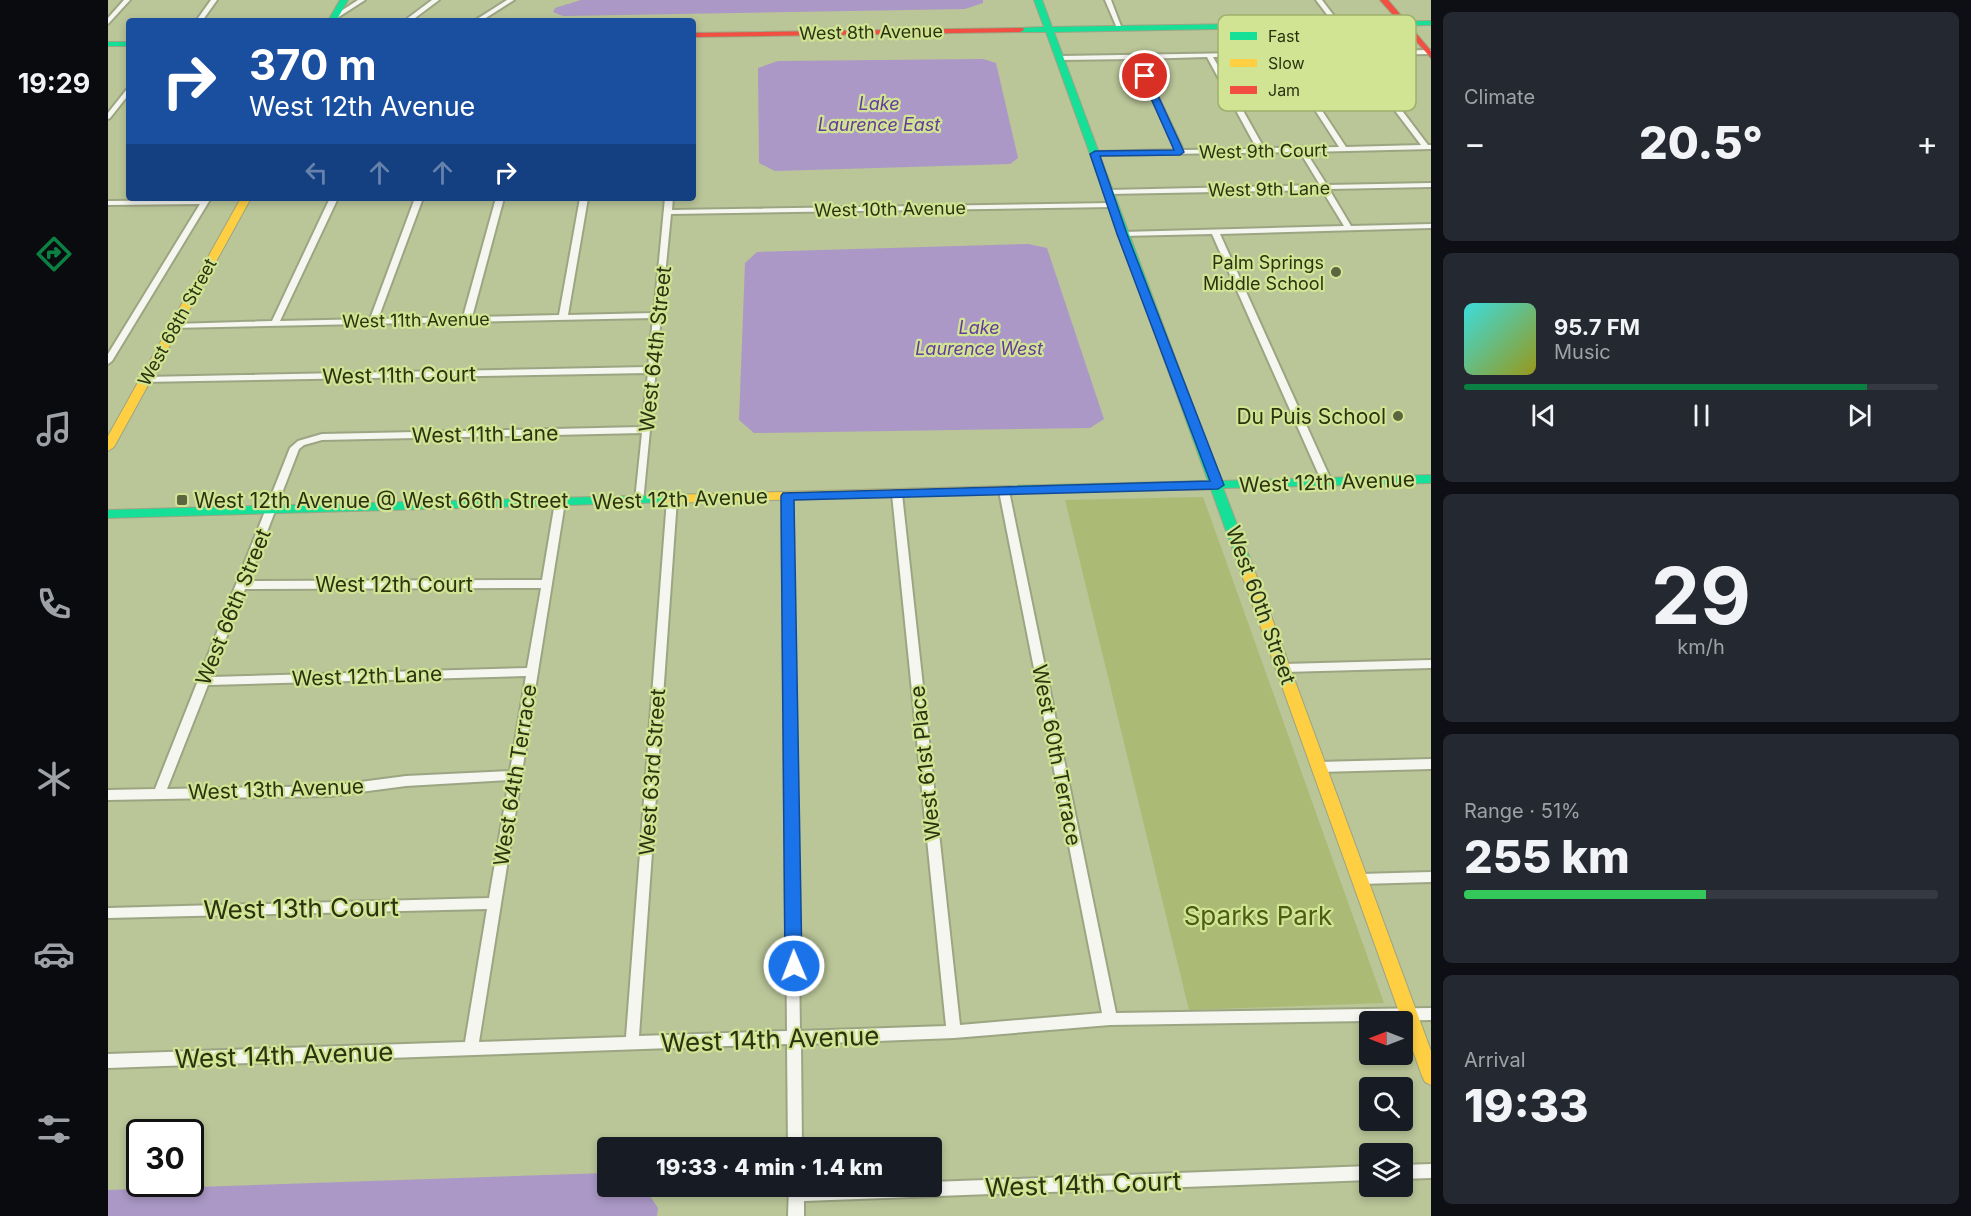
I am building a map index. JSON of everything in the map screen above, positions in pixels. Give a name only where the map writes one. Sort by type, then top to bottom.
[{"type":"street","points":[[108,22],[127,0]]},
{"type":"street","points":[[201,18],[214,0]]},
{"type":"street","points":[[335,18],[344,0]]},
{"type":"street","points":[[335,18],[362,0]]},
{"type":"street","points":[[411,18],[436,0]]},
{"type":"street","points":[[482,18],[511,0]]},
{"type":"street","name":"West 60th Street","points":[[1038,0],[1061,58],[1122,234],[1218,485],[1408,1011]]},
{"type":"street","points":[[1108,0],[1120,28]]},
{"type":"street","points":[[1319,0],[1330,15]]},
{"type":"street","points":[[1384,0],[1397,15]]},
{"type":"street","name":"West 8th Avenue","points":[[696,35],[1218,26]]},
{"type":"street","points":[[1416,37],[1430,53]]},
{"type":"street","points":[[108,44],[126,44]]},
{"type":"street","points":[[1209,56],[1218,72]]},
{"type":"street","points":[[1061,58],[1218,56]]},
{"type":"street","points":[[1136,57],[1180,152]]},
{"type":"street","points":[[108,117],[126,94]]},
{"type":"street","points":[[1240,111],[1262,151]]},
{"type":"street","points":[[1319,111],[1344,149]]},
{"type":"street","points":[[1400,111],[1428,147]]},
{"type":"street","name":"West 9th Court","points":[[1095,154],[1428,147]]},
{"type":"street","points":[[1302,150],[1349,228]]},
{"type":"street","name":"West 9th Lane","points":[[1110,199],[1325,187],[1431,185]]},
{"type":"street","name":"West 10th Avenue","points":[[668,212],[1110,199]]},
{"type":"street","points":[[108,203],[173,201]]},
{"type":"street","name":"West 68th Street","points":[[108,361],[205,201]]},
{"type":"street","name":"West 68th Street","points":[[108,447],[244,201]]},
{"type":"street","points":[[275,324],[333,201]]},
{"type":"street","points":[[373,321],[418,201]]},
{"type":"street","points":[[467,319],[499,201]]},
{"type":"street","points":[[562,317],[583,201]]},
{"type":"street","name":"West 64th Street","points":[[640,500],[669,201]]},
{"type":"street","points":[[1122,234],[1431,226]]},
{"type":"street","points":[[1215,232],[1327,482]]},
{"type":"street","name":"West 11th Avenue","points":[[174,326],[658,315]]},
{"type":"street","name":"West 11th Court","points":[[144,380],[652,370]]},
{"type":"street","name":"West 11th Lane","points":[[322,438],[647,430]]},
{"type":"street","name":"West 66th Street","points":[[160,793],[295,447],[301,442],[322,438]]},
{"type":"street","name":"West 12th Avenue","points":[[108,514],[897,495],[1431,479]]},
{"type":"street","name":"West 60th Terrace","points":[[1004,491],[1110,1019]]},
{"type":"street","name":"West 61st Place","points":[[897,495],[954,1032]]},
{"type":"street","points":[[787,496],[795,1137]]},
{"type":"street","name":"West 63rd Street","points":[[632,1044],[672,499]]},
{"type":"street","name":"West 64th Terrace","points":[[471,1049],[560,502]]},
{"type":"street","name":"West 12th Court","points":[[242,585],[546,584]]},
{"type":"street","points":[[1284,668],[1431,664]]},
{"type":"street","name":"West 12th Lane","points":[[203,681],[532,672]]},
{"type":"street","points":[[1319,768],[1431,764]]},
{"type":"street","name":"West 13th Avenue","points":[[108,795],[330,791],[406,781],[515,776]]},
{"type":"street","points":[[1360,879],[1431,877]]},
{"type":"street","name":"West 13th Court","points":[[108,913],[495,903]]},
{"type":"street","name":"West 14th Avenue","points":[[1413,1015],[1431,1014]]},
{"type":"street","name":"West 14th Avenue","points":[[108,1061],[954,1032],[1110,1019],[1359,1016]]},
{"type":"street","name":"West 60th Street","points":[[1413,1026],[1431,1076]]},
{"type":"street","points":[[1413,1172],[1431,1171]]},
{"type":"street","name":"West 14th Court","points":[[942,1186],[1359,1173]]},
{"type":"street","points":[[796,1197],[796,1216]]},
{"type":"green space","name":"Sparks Park","points":[[1203,497],[1384,1003],[1189,1010],[1065,500]]},
{"type":"water","points":[[581,0],[983,0],[983,3],[965,9],[563,16],[553,12],[555,8]]},
{"type":"water","name":"Lake Laurence East","points":[[983,59],[996,63],[1018,158],[1010,164],[775,171],[759,163],[758,68],[778,61]]},
{"type":"water","name":"Lake Laurence West","points":[[1028,244],[1047,248],[1104,419],[1090,428],[754,433],[739,420],[745,263],[757,252]]},
{"type":"water","points":[[597,1173],[597,1197],[651,1197],[658,1208],[657,1216],[108,1216],[108,1190],[126,1189],[126,1197],[204,1197],[204,1187]]},
{"type":"traffic: fast","points":[[334,18],[344,0]]},
{"type":"traffic: fast","points":[[1038,0],[1245,564]]},
{"type":"traffic: fast","points":[[1416,23],[1431,23]]},
{"type":"traffic: fast","points":[[1020,30],[1218,27]]},
{"type":"traffic: fast","points":[[108,44],[126,44]]},
{"type":"traffic: fast","points":[[1009,490],[1431,479]]},
{"type":"traffic: fast","points":[[108,514],[667,499]]},
{"type":"traffic: slow","points":[[108,447],[244,201]]},
{"type":"traffic: slow","points":[[667,499],[1009,490]]},
{"type":"traffic: slow","points":[[1245,564],[1431,1076]]},
{"type":"traffic: jam","points":[[1384,0],[1397,15]]},
{"type":"traffic: jam","points":[[696,35],[1020,30]]},
{"type":"traffic: jam","points":[[1416,38],[1431,56]]},
{"type":"place","name":"Palm Springs Middle School","points":[[1336,272]]},
{"type":"place","name":"Du Puis School","points":[[1398,416]]},
{"type":"place","name":"West 12th Avenue @ West 66th Street","points":[[182,500]]},
{"type":"route","points":[[794,966],[787,496],[897,495],[1218,485],[1122,234],[1095,154],[1180,152],[1145,76]]}]
